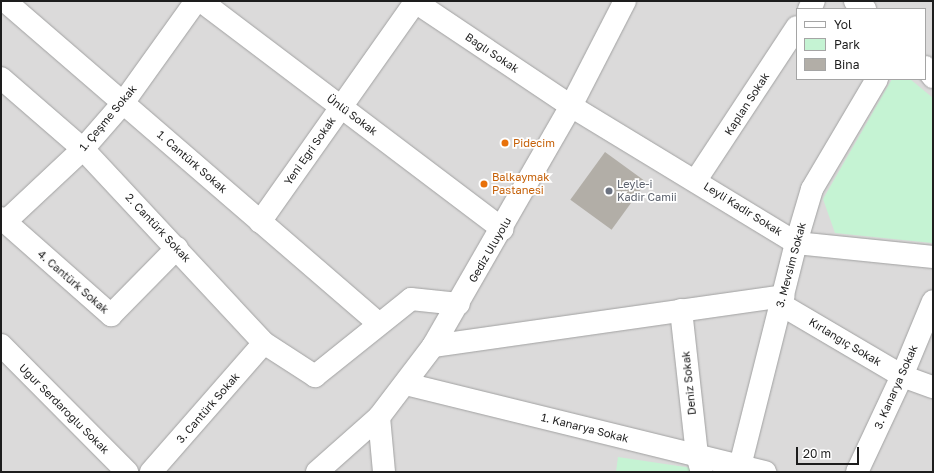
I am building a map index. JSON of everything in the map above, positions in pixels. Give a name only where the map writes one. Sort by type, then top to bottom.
[{"type":"street","name":"1. Cantürk Sokak","points":[[5,1],[379,324]]},
{"type":"street","name":"1. Çeşme Sokak","points":[[3,220],[83,149],[123,103],[196,1]]},
{"type":"street","name":"Ünlü Sokak","points":[[201,1],[502,229]]},
{"type":"street","name":"Yeni Eğri Sokak","points":[[260,222],[415,1]]},
{"type":"street","name":"Bağlı Sokak","points":[[415,1],[571,106]]},
{"type":"street","name":"Gediz Uluyolu","points":[[317,472],[379,417],[406,384],[433,346],[459,304],[571,106],[625,1]]},
{"type":"street","points":[[855,1],[864,8]]},
{"type":"street","name":"Kaplan Sokak","points":[[696,180],[796,29]]},
{"type":"street","points":[[926,68],[933,77]]},
{"type":"street","name":"2. Cantürk Sokak","points":[[1,78],[83,149],[264,343],[315,376],[379,324]]},
{"type":"street","name":"3. Mevsim Sokak","points":[[740,466],[796,243],[812,189],[877,80]]},
{"type":"street","name":"Leyli Kadir Sokak","points":[[571,106],[696,180],[796,243],[933,257]]},
{"type":"street","name":"4. Cantürk Sokak","points":[[3,220],[111,315],[177,248]]},
{"type":"street","points":[[379,324],[411,298],[459,304]]},
{"type":"street","points":[[433,346],[681,310],[782,300]]},
{"type":"street","name":"Kırlangıç Sokak","points":[[782,300],[902,376],[933,387]]},
{"type":"street","name":"3. Kanarya Sokak","points":[[857,472],[902,376],[933,301]]},
{"type":"street","name":"Deniz Sokak","points":[[681,310],[700,464]]},
{"type":"street","name":"3. Cantürk Sokak","points":[[151,472],[264,343]]},
{"type":"street","name":"Uğur Serdaroğlu Sokak","points":[[1,345],[127,472]]},
{"type":"street","name":"1. Kanarya Sokak","points":[[406,384],[700,464],[740,466],[765,472]]},
{"type":"street","points":[[379,417],[384,472]]},
{"type":"shaded area","points":[[1,1],[933,1],[933,472],[1,472]]},
{"type":"green space","points":[[891,80],[911,80],[933,98],[932,243],[835,233],[823,199]]},
{"type":"green space","points":[[618,457],[692,468],[693,472],[616,472]]},
{"type":"building","name":"Leyle-i Kadir Camii","points":[[605,152],[646,182],[612,230],[570,200]]},
{"type":"place","name":"Pidecim","points":[[505,143]]},
{"type":"place","name":"Balkaymak Pastanesi","points":[[484,184]]},
{"type":"place","name":"Leyle-i Kadir Camii","points":[[609,191]]}]
